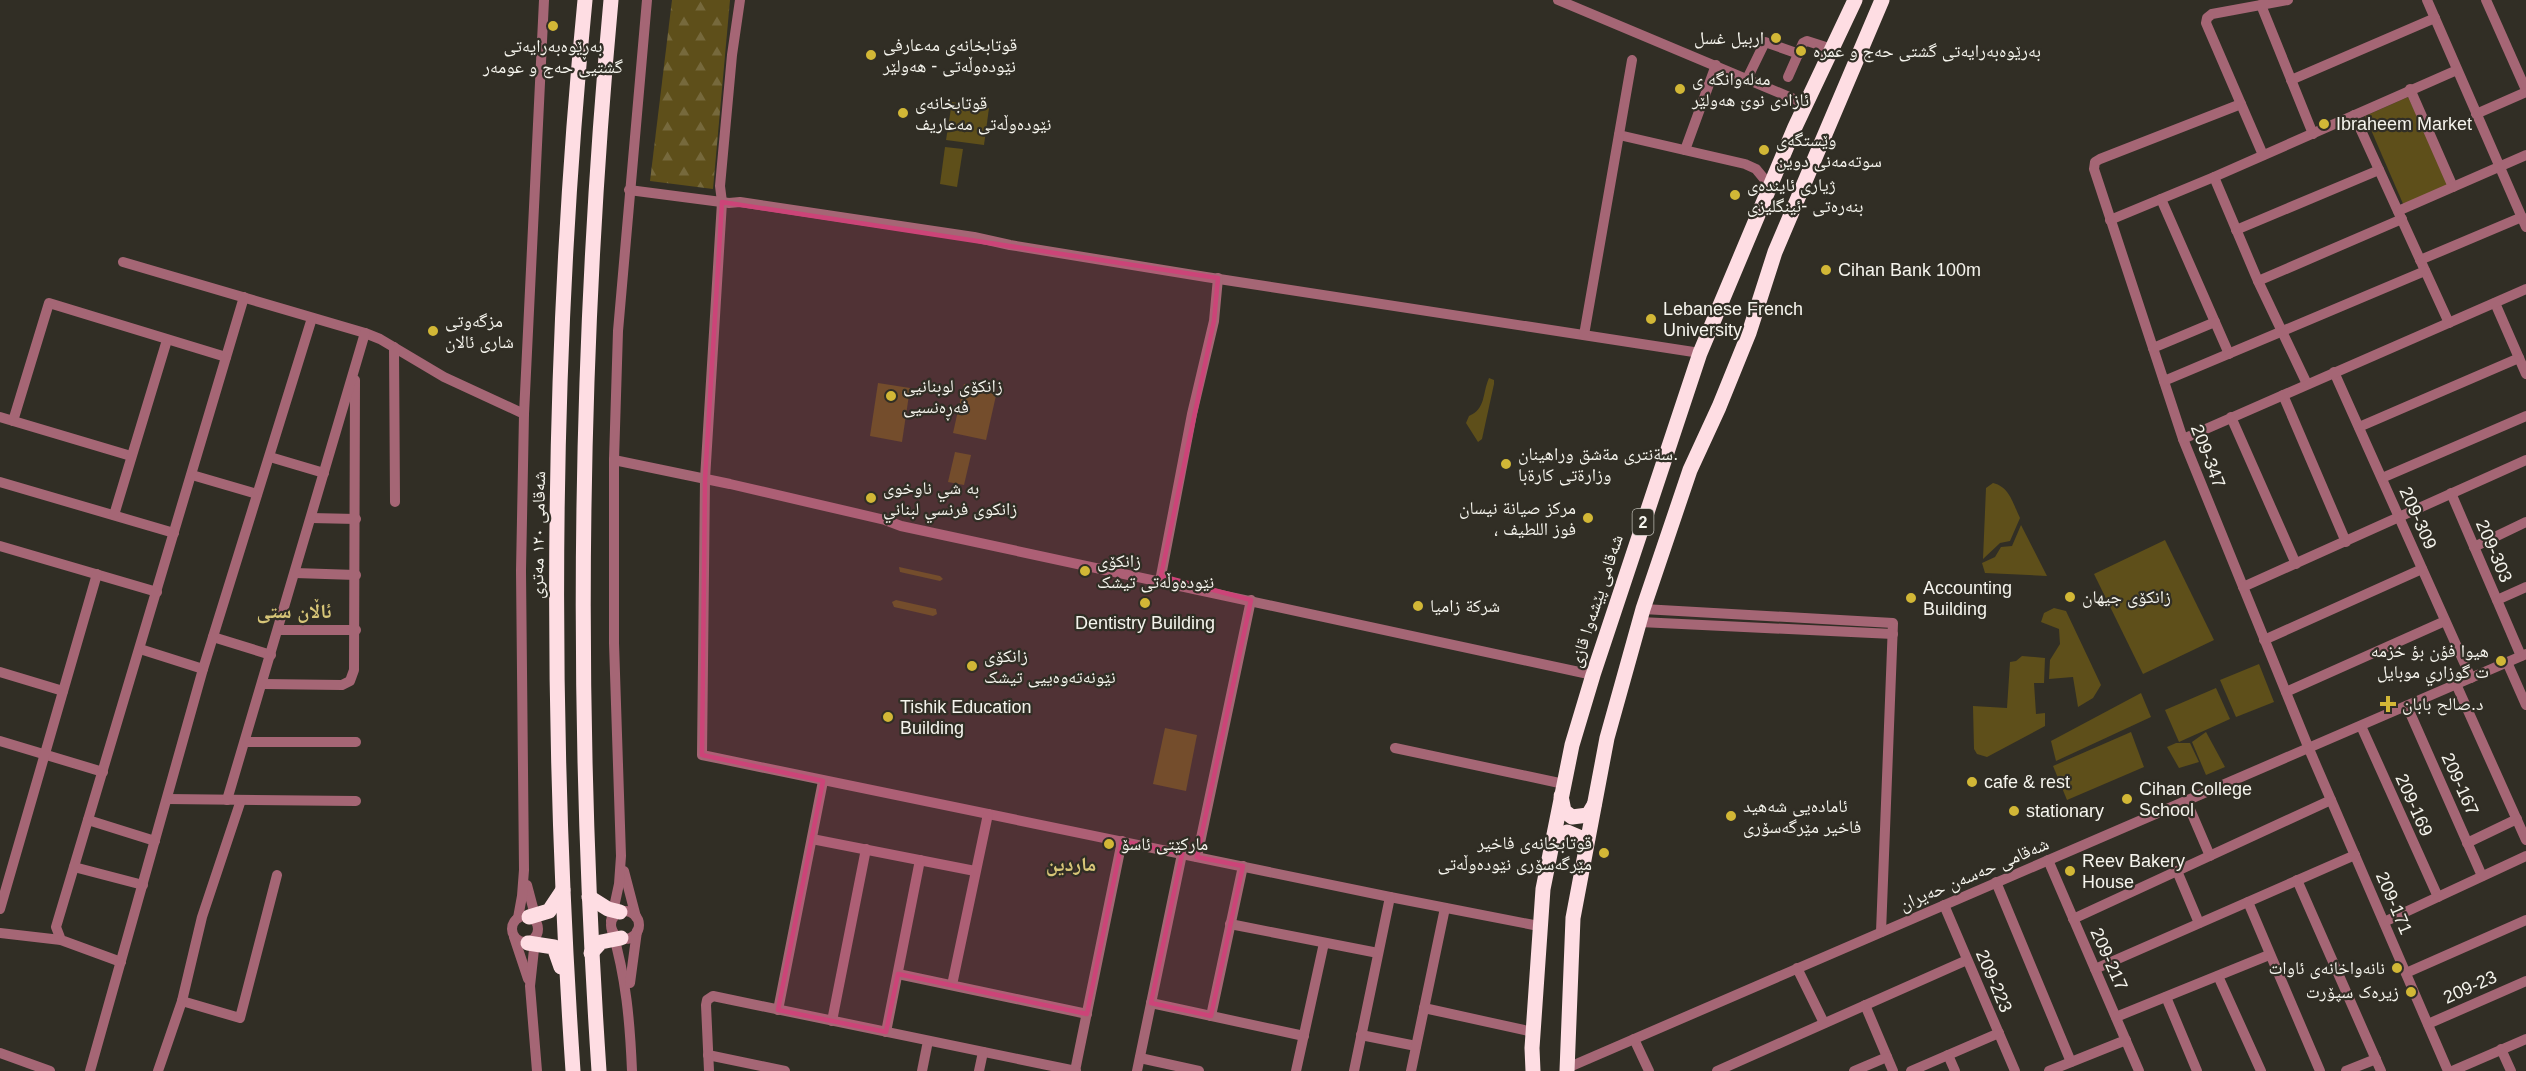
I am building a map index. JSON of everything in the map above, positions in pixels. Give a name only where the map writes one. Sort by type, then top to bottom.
[{"type":"highway","points":[[577,0],[579,62]]},
{"type":"highway","name":"شەقامی ١٢٠ مەتری","points":[[573,1071],[563,891],[557,682],[558,483],[564,309],[585,0]]},
{"type":"highway","name":"شەقامی پێشەوا قازی","points":[[1533,1071],[1539,926],[1550,850],[1572,745],[1593,675],[1700,353],[1806,104],[1855,0]]},
{"type":"highway","name":"2","points":[[1567,1069],[1574,918],[1585,849],[1607,738],[1642,615],[1690,470],[1749,333],[1775,252],[1882,0]]},
{"type":"highway","points":[[599,1071],[591,953],[584,718],[584,511],[592,258],[611,1]]},
{"type":"highway","points":[[1562,790],[1564,811],[1572,817],[1588,815],[1594,805]]},
{"type":"highway","points":[[1550,850],[1556,837],[1567,832],[1581,838],[1585,849]]},
{"type":"highway","points":[[529,918],[549,911],[563,891]]},
{"type":"highway","points":[[589,897],[615,925],[591,953]]},
{"type":"highway","points":[[528,941],[551,945],[556,950],[568,988]]},
{"type":"street","points":[[537,1071],[528,941],[539,930],[529,918],[522,896],[524,870],[521,571],[524,414],[544,0]]},
{"type":"street","points":[[629,1004],[615,925],[621,856],[614,621],[614,460],[618,331],[647,0]]},
{"type":"street","points":[[740,0],[736,42],[732,55],[721,174],[720,191],[724,200],[705,479],[702,755],[1539,926]]},
{"type":"street","points":[[1558,0],[1806,104]]},
{"type":"street","points":[[2263,156],[2206,23],[2207,18],[2212,14],[2288,0]]},
{"type":"street","points":[[2164,381],[2282,331],[2524,222],[2427,0]]},
{"type":"street","points":[[2476,114],[2526,91],[2486,0]]},
{"type":"street","points":[[2261,5],[2313,134]]},
{"type":"street","points":[[2291,80],[2434,18]]},
{"type":"street","points":[[1788,77],[1798,54],[1807,41],[1832,49]]},
{"type":"street","points":[[1747,79],[1765,42],[1798,54]]},
{"type":"street","points":[[1584,335],[1632,60]]},
{"type":"street","points":[[1685,150],[1716,65]]},
{"type":"street","points":[[2110,220],[2263,156],[2457,70]]},
{"type":"street","points":[[2410,89],[2453,187]]},
{"type":"street","name":"209-347","points":[[2241,104],[2100,159],[2095,162],[2094,169],[2183,439],[2309,749]]},
{"type":"street","points":[[2354,115],[2449,323]]},
{"type":"street","points":[[1620,135],[1745,164],[1760,173],[1770,186]]},
{"type":"street","points":[[2258,281],[2526,154]]},
{"type":"street","points":[[2236,230],[2379,170]]},
{"type":"street","points":[[2214,177],[2258,281],[2307,384]]},
{"type":"street","points":[[629,190],[724,200],[738,207],[814,216],[974,243],[1011,245],[1700,353]]},
{"type":"street","points":[[2161,199],[2229,354]]},
{"type":"street","points":[[123,262],[365,333],[394,347],[444,377],[524,414]]},
{"type":"street","points":[[1161,576],[1192,414],[1214,321],[1218,278]]},
{"type":"street","points":[[2183,439],[2526,289]]},
{"type":"street","points":[[61,940],[56,927],[141,649],[244,297]]},
{"type":"street","points":[[13,421],[49,303],[226,357]]},
{"type":"street","points":[[2495,303],[2526,374]]},
{"type":"street","points":[[90,1071],[203,669],[312,318]]},
{"type":"street","points":[[2153,348],[2215,322]]},
{"type":"street","points":[[227,800],[365,333]]},
{"type":"street","points":[[114,516],[166,340]]},
{"type":"street","points":[[394,347],[395,502]]},
{"type":"street","points":[[2359,427],[2519,358]]},
{"type":"street","points":[[263,684],[342,685],[350,681],[354,670],[356,630],[355,366]]},
{"type":"street","name":"209-309","points":[[2334,372],[2471,678]]},
{"type":"street","points":[[2283,395],[2346,542]]},
{"type":"street","points":[[2382,478],[2526,416]]},
{"type":"street","points":[[0,417],[131,456]]},
{"type":"street","points":[[2231,417],[2296,564]]},
{"type":"street","points":[[270,457],[324,473]]},
{"type":"street","points":[[614,460],[885,520],[901,526],[1593,675]]},
{"type":"street","points":[[2243,587],[2526,460]]},
{"type":"street","points":[[192,475],[257,494]]},
{"type":"street","points":[[0,482],[174,533]]},
{"type":"street","name":"209-303","points":[[2451,493],[2497,600],[2524,655]]},
{"type":"street","points":[[311,518],[356,519]]},
{"type":"street","points":[[885,520],[902,520],[1161,576],[1220,589],[1251,600]]},
{"type":"street","points":[[2474,547],[2526,522]]},
{"type":"street","points":[[0,546],[157,592]]},
{"type":"street","points":[[2265,640],[2422,569]]},
{"type":"street","points":[[295,573],[356,575]]},
{"type":"street","points":[[0,909],[5,871],[45,754],[97,574]]},
{"type":"street","points":[[2497,600],[2526,587]]},
{"type":"street","points":[[1197,857],[1251,600]]},
{"type":"street","points":[[705,610],[717,619]]},
{"type":"street","points":[[1642,615],[1893,628],[1881,932]]},
{"type":"street","points":[[2286,692],[2445,621]]},
{"type":"street","points":[[279,630],[356,630]]},
{"type":"street","points":[[213,637],[271,655]]},
{"type":"street","points":[[141,649],[203,669]]},
{"type":"street","name":"شەقامی حەسەن حەیران","points":[[1567,1069],[1583,1066],[1634,1039],[2524,655]]},
{"type":"street","points":[[2507,662],[2526,705]]},
{"type":"street","points":[[0,672],[63,691]]},
{"type":"street","points":[[2456,684],[2526,840]]},
{"type":"street","name":"209-167","points":[[2407,706],[2482,876]]},
{"type":"street","name":"209-169","points":[[2361,726],[2438,897]]},
{"type":"street","points":[[0,741],[103,772]]},
{"type":"street","points":[[246,742],[356,742]]},
{"type":"street","points":[[1395,748],[1562,790]]},
{"type":"street","name":"209-171","points":[[2309,749],[2450,1071]]},
{"type":"street","points":[[778,1010],[823,781]]},
{"type":"street","points":[[167,799],[356,801]]},
{"type":"street","points":[[158,1071],[182,1001],[202,918],[241,800]]},
{"type":"street","points":[[2186,800],[2210,856]]},
{"type":"street","points":[[2073,919],[2331,800]]},
{"type":"street","points":[[952,985],[988,814]]},
{"type":"street","points":[[2467,843],[2517,819]]},
{"type":"street","points":[[88,820],[155,841]]},
{"type":"street","points":[[812,838],[975,871]]},
{"type":"street","points":[[710,1071],[706,1005],[714,996],[1075,1071],[1122,841]]},
{"type":"street","points":[[832,1021],[866,849]]},
{"type":"street","points":[[1137,1071],[1182,854]]},
{"type":"street","points":[[2095,969],[2355,855]]},
{"type":"street","points":[[2384,922],[2526,855]]},
{"type":"street","points":[[621,856],[636,917],[637,931],[631,969],[629,1004],[632,1071]]},
{"type":"street","points":[[886,1032],[920,860]]},
{"type":"street","name":"209-217","points":[[2048,860],[2139,1071]]},
{"type":"street","points":[[1211,1016],[1243,866]]},
{"type":"street","points":[[74,867],[143,885]]},
{"type":"street","points":[[524,870],[529,918]]},
{"type":"street","points":[[2177,871],[2199,923]]},
{"type":"street","points":[[182,1001],[240,1018],[277,875]]},
{"type":"street","points":[[2297,880],[2381,1071]]},
{"type":"street","points":[[1996,882],[2071,1062]]},
{"type":"street","points":[[1354,1071],[1390,897]]},
{"type":"street","points":[[2247,902],[2320,1071]]},
{"type":"street","name":"209-223","points":[[1944,905],[2015,1071]]},
{"type":"street","points":[[1411,1071],[1445,908]]},
{"type":"street","points":[[615,925],[629,912],[636,917]]},
{"type":"street","points":[[528,941],[512,929],[529,918]]},
{"type":"street","points":[[2406,973],[2526,920]]},
{"type":"street","points":[[1230,924],[1378,953]]},
{"type":"street","points":[[615,925],[630,938],[637,931]]},
{"type":"street","points":[[0,933],[61,940],[121,962]]},
{"type":"street","points":[[528,941],[530,986]]},
{"type":"street","points":[[1296,1071],[1324,943]]},
{"type":"street","points":[[2116,1017],[2269,955]]},
{"type":"street","points":[[1717,1071],[1967,960]]},
{"type":"street","points":[[1797,968],[1824,1023]]},
{"type":"street","points":[[898,974],[1087,1014]]},
{"type":"street","points":[[2218,976],[2261,1071]]},
{"type":"street","name":"209-23","points":[[2428,1024],[2526,981]]},
{"type":"street","points":[[2166,997],[2197,1071]]},
{"type":"street","points":[[1151,1003],[1304,1036]]},
{"type":"street","points":[[1865,1005],[1893,1071]]},
{"type":"street","points":[[1424,1008],[1533,1032]]},
{"type":"street","points":[[1911,1071],[1999,1033]]},
{"type":"street","points":[[1361,1035],[1416,1046]]},
{"type":"street","points":[[1634,1039],[1649,1071]]},
{"type":"street","points":[[2450,1071],[2526,1039]]},
{"type":"street","points":[[2049,1071],[2126,1040]]},
{"type":"street","points":[[922,1071],[928,1041]]},
{"type":"street","points":[[2501,1049],[2511,1071]]},
{"type":"street","points":[[979,1071],[983,1052]]},
{"type":"street","points":[[0,1053],[50,1071]]},
{"type":"street","points":[[708,1055],[785,1071]]},
{"type":"street","points":[[1948,1055],[1955,1071]]},
{"type":"street","points":[[1854,1071],[1887,1057]]},
{"type":"street","points":[[1140,1058],[1199,1071]]},
{"type":"street","points":[[2346,1071],[2376,1059]]},
{"type":"highlighted area","points":[[722,202],[1218,278],[1214,321],[1161,576],[1251,600],[1197,857],[1243,866],[1211,1016],[1151,1003],[1182,854],[1122,841],[1087,1014],[898,974],[886,1032],[778,1010],[823,781],[702,755],[705,479]]},
{"type":"green space","points":[[672,0],[730,0],[713,189],[650,181]]},
{"type":"green space","points":[[2408,97],[2450,185],[2404,206],[2365,116]]},
{"type":"green space","points":[[952,102],[989,108],[984,145],[946,140]]},
{"type":"green space","points":[[945,147],[963,149],[957,187],[940,184]]},
{"type":"green space","points":[[1489,378],[1494,380],[1494,384],[1482,439],[1478,442],[1466,423],[1469,416],[1481,405]]},
{"type":"green space","points":[[878,383],[910,388],[902,442],[870,436]]},
{"type":"green space","points":[[964,384],[997,391],[986,440],[953,433]]},
{"type":"green space","points":[[955,452],[971,455],[964,485],[948,482]]},
{"type":"green space","points":[[1993,483],[2007,492],[2020,518],[2010,541],[2000,543],[1983,559],[1986,488]]},
{"type":"green space","points":[[2021,525],[2047,576],[1985,573],[1982,563],[1995,557],[2001,547],[2012,546]]},
{"type":"green space","points":[[2165,540],[2214,640],[2143,674],[2094,574]]},
{"type":"green space","points":[[899,567],[940,576],[943,579],[940,581],[900,572]]},
{"type":"green space","points":[[896,600],[936,609],[937,614],[933,616],[894,607],[892,602]]},
{"type":"green space","points":[[2054,608],[2066,611],[2101,685],[2093,698],[2078,707],[2073,677],[2049,679],[2050,660],[2060,644],[2059,629],[2041,622],[2044,613]]},
{"type":"green space","points":[[2022,656],[2045,658],[2044,683],[2034,683],[2036,714],[2045,713],[2045,726],[1987,757],[1977,754],[1974,749],[1973,706],[2007,708],[2010,662]]},
{"type":"green space","points":[[2259,664],[2274,702],[2236,717],[2220,680]]},
{"type":"green space","points":[[2216,688],[2230,719],[2179,742],[2165,710]]},
{"type":"green space","points":[[2141,693],[2151,717],[2056,761],[2051,741]]},
{"type":"green space","points":[[1165,728],[1197,735],[1186,791],[1153,784]]},
{"type":"green space","points":[[2131,732],[2144,767],[2067,800],[2053,766]]},
{"type":"green space","points":[[2206,732],[2225,767],[2206,775],[2192,742]]},
{"type":"green space","points":[[2176,743],[2190,743],[2199,762],[2179,768],[2167,747]]},
{"type":"place","name":"بەڕێوەبەرایەتی گشتیی حەج و عومەر","points":[[553,26]]},
{"type":"place","name":"اربيل غسل","points":[[1776,38]]},
{"type":"place","name":"بەرێوەبەرایەتی گشتی حەج و عمرە","points":[[1801,51]]},
{"type":"place","name":"قوتابخانەی مەعارفی نێودەوڵەتی - هەولێر","points":[[871,55]]},
{"type":"place","name":"مەلەوانگە ی ئازادی نوێ هەولێر","points":[[1680,89]]},
{"type":"place","name":"قوتابخانەی نێودەوڵەتی مەعاریف","points":[[903,113]]},
{"type":"place","name":"Ibraheem Market","points":[[2324,124]]},
{"type":"place","name":"وێستگەی سوتەمەنی دوین","points":[[1764,150]]},
{"type":"place","name":"ژیاری ئایندەی بنەرەتی -ئینگلیزی","points":[[1735,195]]},
{"type":"place","name":"Cihan Bank 100m","points":[[1826,270]]},
{"type":"place","name":"Lebanese French University","points":[[1651,319]]},
{"type":"place","name":"مزگەوتی شاری ئالان","points":[[433,331]]},
{"type":"place","name":"زانکۆی لوبنانیی فەڕەنسیی","points":[[891,396]]},
{"type":"place","name":"سةنترى مةشق وراهينان. وزارةتى كارةبا","points":[[1506,464]]},
{"type":"place","name":"به شي ناوخوى زانكوى فرنسي لبناني","points":[[871,498]]},
{"type":"place","name":"مركز صيانة نيسان ، فوز اللطيف","points":[[1588,518]]},
{"type":"place","name":"زانکۆی نێودەوڵەتی تیشک","points":[[1085,571]]},
{"type":"place","name":"زانکۆی جیھان","points":[[2070,597]]},
{"type":"place","name":"Accounting Building","points":[[1911,598]]},
{"type":"place","name":"Dentistry Building","points":[[1145,603]]},
{"type":"place","name":"شركة زاميا","points":[[1418,606]]},
{"type":"place","name":"هيوا فؤن بؤ خزمه ت گوزاري موبايل","points":[[2501,661]]},
{"type":"place","name":"زانکۆی نێونەتەوەییی تیشک","points":[[972,666]]},
{"type":"place","name":"د.صالح بابان","points":[[2388,704]]},
{"type":"place","name":"Tishik Education Building","points":[[888,717]]},
{"type":"place","name":"cafe & rest","points":[[1972,782]]},
{"type":"place","name":"Cihan College School","points":[[2127,799]]},
{"type":"place","name":"stationary","points":[[2014,811]]},
{"type":"place","name":"ئامادەیی شەهید فاخیر مێرگەسۆری","points":[[1731,816]]},
{"type":"place","name":"مارکێتی ئاسۆ","points":[[1109,844]]},
{"type":"place","name":"قوتابخانەی فاخیر مێرگەسۆری نێودەوڵەتی","points":[[1604,853]]},
{"type":"place","name":"Reev Bakery House","points":[[2070,871]]},
{"type":"place","name":"نانەواخانەی ئاوات","points":[[2397,968]]},
{"type":"place","name":"زیرەک سپۆرت","points":[[2411,992]]},
{"type":"district","name":"ئاڵان ستی","points":[[294,611]]},
{"type":"district","name":"ماردین","points":[[1071,864]]}]
